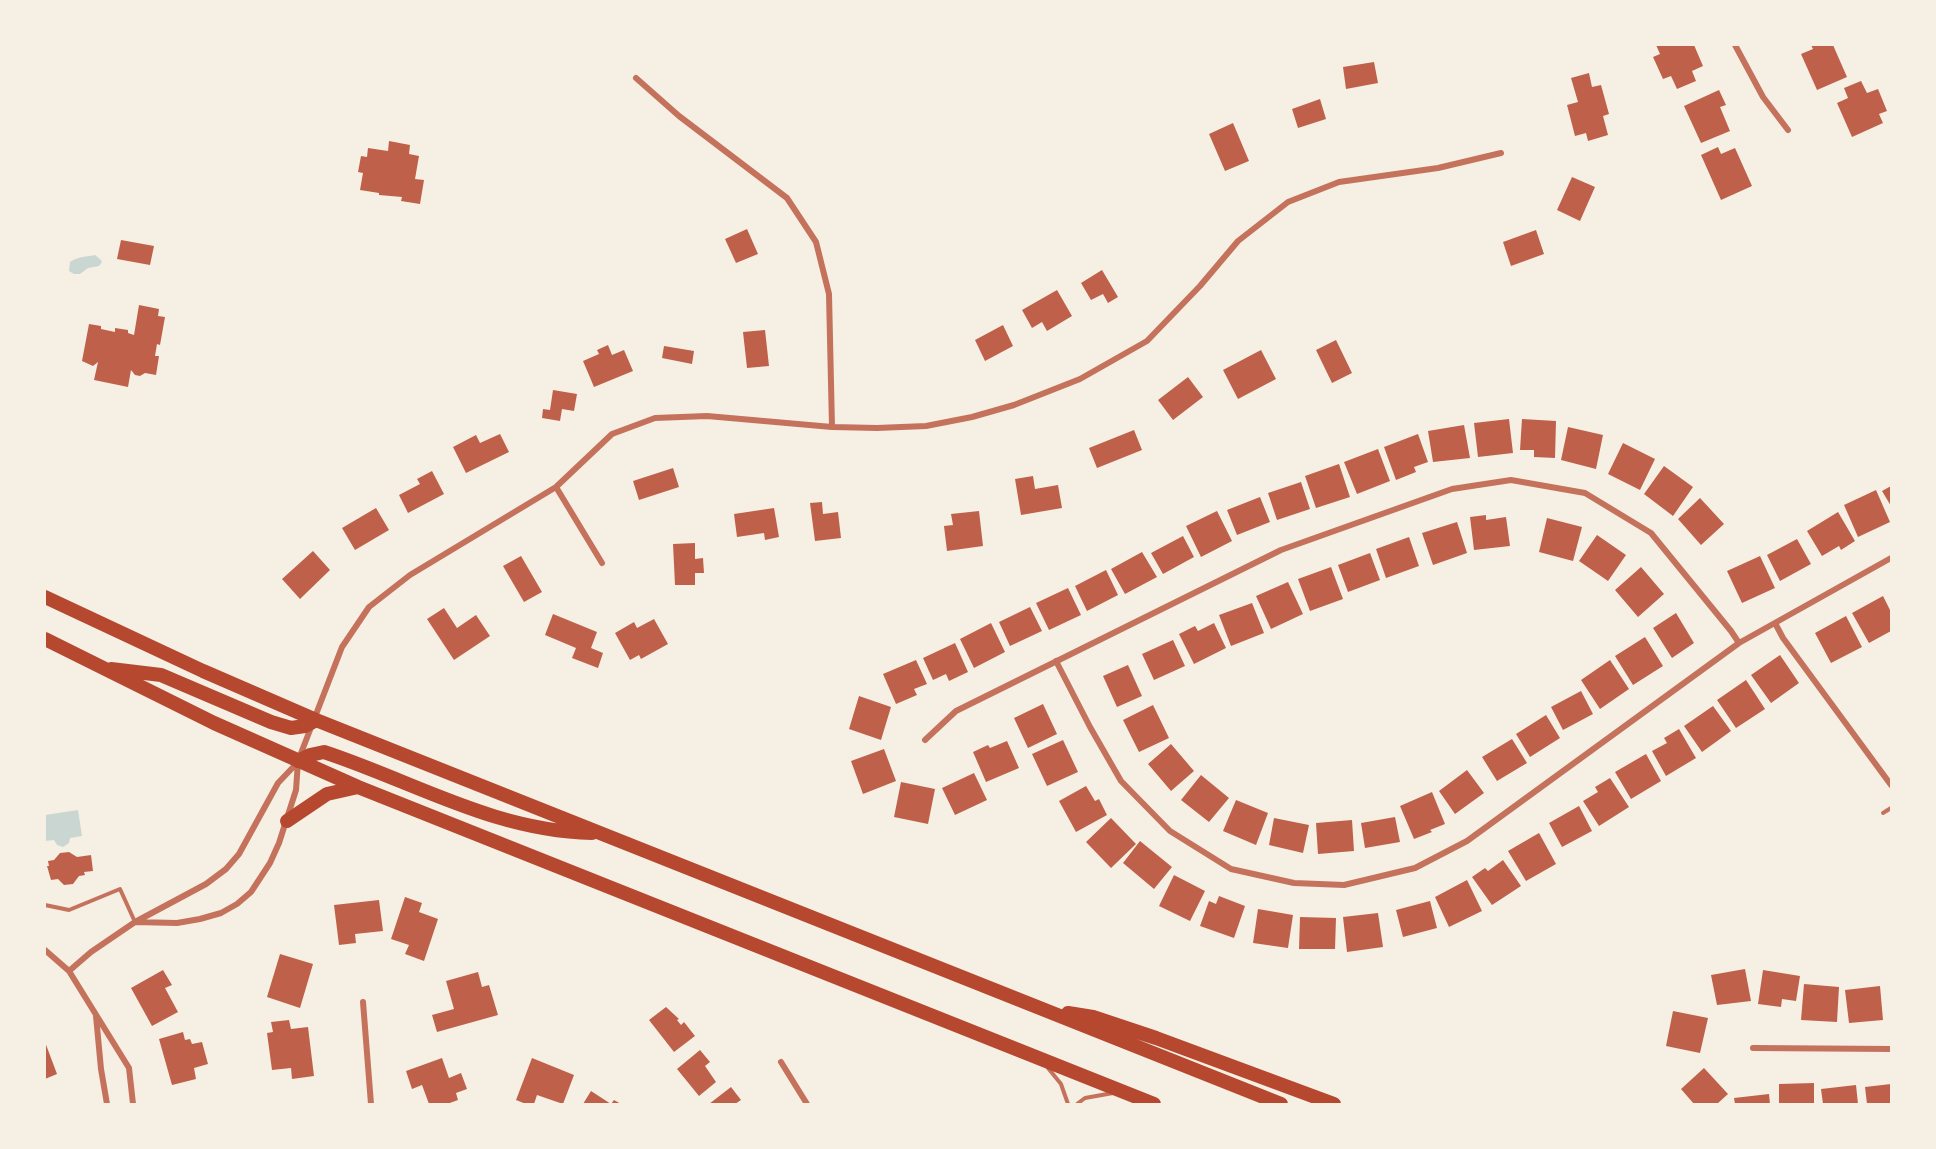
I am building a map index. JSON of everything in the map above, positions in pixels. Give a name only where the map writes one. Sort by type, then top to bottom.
[{"type":"highway","points":[[45,597],[202,671],[316,720],[1281,1104]]},
{"type":"highway","points":[[45,639],[214,723],[358,787],[1154,1104]]},
{"type":"highway","points":[[103,668],[160,675],[270,722],[291,728],[305,726],[316,720]]},
{"type":"highway","points":[[298,761],[324,752],[482,814],[543,829],[604,834]]},
{"type":"highway","points":[[286,821],[327,794],[358,787]]},
{"type":"highway","points":[[1042,1008],[1103,1020],[1334,1104]]},
{"type":"street","points":[[1735,45],[1763,97],[1788,130]]},
{"type":"street","points":[[636,78],[679,116],[787,198],[816,243],[829,294],[832,427]]},
{"type":"street","points":[[69,971],[91,952],[135,922],[206,884],[226,869],[239,854],[278,783],[298,761],[316,720],[342,647],[369,607],[410,575],[556,486],[612,434],[655,418],[707,416],[832,427],[926,426],[972,417],[1014,405],[1069,383],[1147,341],[1200,286],[1238,241],[1288,202],[1339,182],[1438,168],[1501,153]]},
{"type":"street","points":[[925,740],[956,711],[1281,550],[1452,489],[1510,480],[1585,493],[1652,533],[1739,643]]},
{"type":"street","points":[[556,486],[602,563]]},
{"type":"street","points":[[1056,661],[1121,781],[1170,831],[1231,868],[1294,883],[1344,885],[1415,868],[1467,841],[1739,643],[1891,558]]},
{"type":"street","points":[[1775,623],[1891,785]]},
{"type":"street","points":[[135,922],[177,923],[200,919],[221,913],[237,904],[251,892],[270,863],[286,821],[296,790],[298,761]]},
{"type":"street","points":[[45,950],[69,971],[129,1068],[133,1104]]},
{"type":"street","points":[[363,1002],[370,1104]]},
{"type":"street","points":[[96,1013],[107,1104]]},
{"type":"street","points":[[1753,1048],[1891,1049]]},
{"type":"street","points":[[781,1062],[807,1104]]},
{"type":"lane","points":[[1883,813],[1891,808]]},
{"type":"lane","points":[[45,905],[69,910],[120,889],[135,922]]},
{"type":"lane","points":[[1037,1056],[1061,1084],[1068,1104]]},
{"type":"lane","points":[[1077,1104],[1085,1098],[1123,1092]]},
{"type":"shaded area","points":[[95,255],[102,262],[99,266],[88,268],[80,274],[69,271],[70,262]]},
{"type":"shaded area","points":[[78,810],[82,836],[70,838],[69,843],[63,847],[57,845],[54,840],[45,841],[45,815]]},
{"type":"building","points":[[1656,45],[1694,45],[1703,66],[1692,71],[1696,81],[1677,89],[1671,76],[1663,79],[1653,57],[1660,54]]},
{"type":"building","points":[[1811,45],[1833,45],[1847,77],[1817,90],[1801,54],[1813,49]]},
{"type":"building","points":[[1374,62],[1378,83],[1346,89],[1343,67]]},
{"type":"building","points":[[1589,73],[1592,87],[1601,85],[1609,114],[1603,116],[1608,135],[1588,141],[1586,133],[1575,136],[1567,105],[1578,102],[1571,78]]},
{"type":"building","points":[[1861,81],[1867,93],[1878,89],[1887,111],[1879,114],[1883,123],[1852,137],[1837,103],[1848,98],[1844,88]]},
{"type":"building","points":[[1719,90],[1726,105],[1720,107],[1730,131],[1701,143],[1684,106]]},
{"type":"building","points":[[1320,99],[1326,119],[1298,128],[1292,109]]},
{"type":"building","points":[[1233,123],[1249,161],[1225,171],[1209,134]]},
{"type":"building","points":[[389,141],[410,145],[409,154],[419,156],[415,179],[424,180],[420,204],[401,201],[402,197],[379,195],[379,193],[360,190],[363,173],[358,172],[361,156],[367,157],[368,148],[388,151]]},
{"type":"building","points":[[1718,147],[1721,154],[1735,148],[1752,186],[1721,200],[1701,155]]},
{"type":"building","points":[[1572,177],[1595,187],[1580,221],[1557,210]]},
{"type":"building","points":[[747,229],[758,254],[736,263],[725,239]]},
{"type":"building","points":[[1536,230],[1544,254],[1511,266],[1503,242]]},
{"type":"building","points":[[121,240],[154,246],[150,265],[117,259]]},
{"type":"building","points":[[1102,270],[1118,297],[1108,303],[1103,294],[1091,300],[1081,283]]},
{"type":"building","points":[[1057,290],[1072,316],[1047,331],[1042,322],[1032,328],[1022,310]]},
{"type":"building","points":[[139,305],[159,309],[158,316],[165,317],[160,345],[157,344],[155,356],[159,356],[156,375],[145,373],[140,376],[135,375],[131,370],[128,387],[94,380],[98,362],[93,366],[82,361],[89,324],[115,332],[115,328],[128,330],[128,333],[134,335]]},
{"type":"building","points":[[1003,325],[1013,346],[985,361],[975,340]]},
{"type":"building","points":[[765,330],[769,366],[747,368],[743,332]]},
{"type":"building","points":[[1336,340],[1352,373],[1332,383],[1316,350]]},
{"type":"building","points":[[608,345],[612,355],[624,350],[633,371],[594,387],[583,361],[599,354],[597,350]]},
{"type":"building","points":[[664,346],[694,351],[692,364],[662,358]]},
{"type":"building","points":[[1261,350],[1276,379],[1238,399],[1223,370]]},
{"type":"building","points":[[1188,377],[1203,397],[1173,420],[1158,400]]},
{"type":"building","points":[[553,390],[577,394],[574,411],[562,409],[560,421],[542,418],[543,409],[550,410]]},
{"type":"building","points":[[1509,419],[1513,453],[1478,457],[1474,423]]},
{"type":"building","points":[[1522,419],[1556,421],[1555,458],[1534,457],[1534,450],[1520,450]]},
{"type":"building","points":[[1464,425],[1470,458],[1433,462],[1428,431]]},
{"type":"building","points":[[1568,427],[1603,435],[1596,469],[1561,460]]},
{"type":"building","points":[[1134,430],[1142,450],[1097,468],[1089,448]]},
{"type":"building","points":[[500,434],[509,452],[466,473],[453,447],[476,435],[480,443]]},
{"type":"building","points":[[1418,434],[1428,462],[1414,467],[1416,472],[1396,480],[1384,447]]},
{"type":"building","points":[[1623,443],[1655,459],[1640,490],[1608,474]]},
{"type":"building","points":[[1378,449],[1390,481],[1357,494],[1344,462]]},
{"type":"building","points":[[1339,464],[1350,497],[1316,508],[1305,476]]},
{"type":"building","points":[[1664,466],[1693,487],[1673,516],[1644,494]]},
{"type":"building","points":[[673,468],[679,487],[639,500],[633,481]]},
{"type":"building","points":[[432,471],[444,494],[408,513],[399,495],[420,484],[417,479]]},
{"type":"building","points":[[1033,476],[1035,489],[1058,485],[1062,508],[1021,515],[1015,479]]},
{"type":"building","points":[[1301,482],[1310,509],[1277,520],[1268,493]]},
{"type":"building","points":[[1891,486],[1891,506],[1882,491]]},
{"type":"building","points":[[1876,490],[1890,522],[1858,537],[1844,505]]},
{"type":"building","points":[[1260,497],[1270,522],[1237,535],[1227,510]]},
{"type":"building","points":[[1700,498],[1724,524],[1701,545],[1678,519]]},
{"type":"building","points":[[822,502],[823,514],[838,512],[841,538],[815,541],[810,503]]},
{"type":"building","points":[[376,508],[389,530],[355,550],[342,528]]},
{"type":"building","points":[[774,508],[779,537],[765,540],[764,533],[737,537],[734,514]]},
{"type":"building","points":[[979,511],[983,546],[947,551],[944,526],[953,525],[951,514]]},
{"type":"building","points":[[1217,511],[1232,541],[1201,557],[1186,526]]},
{"type":"building","points":[[1838,512],[1855,541],[1841,550],[1839,546],[1822,556],[1807,531]]},
{"type":"building","points":[[1486,515],[1486,520],[1506,517],[1510,546],[1474,550],[1470,517]]},
{"type":"building","points":[[1547,518],[1582,527],[1573,561],[1539,552]]},
{"type":"building","points":[[1457,522],[1467,553],[1433,565],[1422,533]]},
{"type":"building","points":[[1597,535],[1626,555],[1608,581],[1579,561]]},
{"type":"building","points":[[1183,536],[1194,557],[1163,574],[1151,553]]},
{"type":"building","points":[[1409,537],[1419,566],[1386,578],[1376,549]]},
{"type":"building","points":[[1797,539],[1811,564],[1780,581],[1767,555]]},
{"type":"building","points":[[695,543],[695,559],[703,558],[704,573],[695,573],[695,585],[675,585],[673,544]]},
{"type":"building","points":[[313,551],[330,570],[300,599],[282,579]]},
{"type":"building","points":[[1142,552],[1157,577],[1125,594],[1111,569]]},
{"type":"building","points":[[1370,553],[1380,580],[1348,592],[1338,565]]},
{"type":"building","points":[[521,556],[542,592],[524,602],[503,566]]},
{"type":"building","points":[[1760,556],[1775,588],[1742,603],[1727,571]]},
{"type":"building","points":[[1331,567],[1343,599],[1310,611],[1298,579]]},
{"type":"building","points":[[1641,567],[1664,594],[1638,617],[1615,590]]},
{"type":"building","points":[[1106,570],[1118,595],[1087,611],[1075,586]]},
{"type":"building","points":[[1288,582],[1303,614],[1271,629],[1256,596]]},
{"type":"building","points":[[1068,588],[1081,615],[1049,630],[1036,603]]},
{"type":"building","points":[[1883,596],[1891,612],[1891,631],[1869,643],[1852,613]]},
{"type":"building","points":[[1252,603],[1264,633],[1231,646],[1219,615]]},
{"type":"building","points":[[1030,607],[1042,631],[1010,646],[999,622]]},
{"type":"building","points":[[444,608],[457,628],[476,615],[490,636],[454,660],[427,619]]},
{"type":"building","points":[[1676,613],[1694,643],[1672,658],[1653,628]]},
{"type":"building","points":[[553,614],[597,632],[591,648],[603,653],[598,668],[572,658],[576,648],[545,635]]},
{"type":"building","points":[[1846,616],[1862,647],[1831,663],[1815,633]]},
{"type":"building","points":[[654,619],[668,644],[641,659],[639,655],[630,660],[615,633],[634,622],[637,628]]},
{"type":"building","points":[[991,623],[1005,652],[974,668],[960,639]]},
{"type":"building","points":[[1214,623],[1226,648],[1194,664],[1179,634],[1195,626],[1198,631]]},
{"type":"building","points":[[1645,637],[1663,666],[1633,685],[1615,656]]},
{"type":"building","points":[[1173,640],[1185,666],[1154,680],[1142,654]]},
{"type":"building","points":[[955,643],[968,672],[949,681],[946,674],[933,680],[923,658]]},
{"type":"building","points":[[1780,655],[1799,683],[1771,703],[1751,675]]},
{"type":"building","points":[[916,660],[927,684],[914,689],[917,695],[896,704],[883,674]]},
{"type":"building","points":[[1610,660],[1629,689],[1600,709],[1581,680]]},
{"type":"building","points":[[1128,665],[1142,696],[1117,707],[1103,676]]},
{"type":"building","points":[[1746,680],[1765,709],[1736,728],[1717,700]]},
{"type":"building","points":[[1581,691],[1593,714],[1563,730],[1551,707]]},
{"type":"building","points":[[859,696],[891,707],[881,740],[849,729]]},
{"type":"building","points":[[1043,704],[1057,734],[1028,748],[1014,718]]},
{"type":"building","points":[[1153,705],[1169,738],[1139,752],[1123,720]]},
{"type":"building","points":[[1713,706],[1731,731],[1702,752],[1684,726]]},
{"type":"building","points":[[1546,715],[1560,738],[1530,757],[1516,734]]},
{"type":"building","points":[[1679,729],[1696,758],[1666,776],[1652,751],[1667,743],[1664,738]]},
{"type":"building","points":[[1512,739],[1527,763],[1497,781],[1482,757]]},
{"type":"building","points":[[1063,740],[1078,772],[1047,786],[1032,754]]},
{"type":"building","points":[[1007,741],[1019,768],[986,782],[973,752],[988,745],[990,748]]},
{"type":"building","points":[[1171,744],[1194,771],[1171,791],[1148,764]]},
{"type":"building","points":[[884,749],[896,781],[863,794],[851,761]]},
{"type":"building","points":[[1646,754],[1661,781],[1631,799],[1615,772]]},
{"type":"building","points":[[1467,770],[1484,793],[1455,814],[1439,791]]},
{"type":"building","points":[[974,773],[987,800],[955,815],[942,788]]},
{"type":"building","points":[[1201,775],[1229,798],[1209,822],[1181,800]]},
{"type":"building","points":[[1610,778],[1629,807],[1599,826],[1583,801],[1598,792],[1595,787]]},
{"type":"building","points":[[901,782],[935,789],[928,824],[894,817]]},
{"type":"building","points":[[1086,786],[1095,801],[1099,799],[1107,815],[1076,832],[1059,801]]},
{"type":"building","points":[[1432,792],[1445,824],[1414,839],[1400,806]]},
{"type":"building","points":[[1236,800],[1268,813],[1256,845],[1223,831]]},
{"type":"building","points":[[1579,806],[1592,831],[1562,847],[1549,823]]},
{"type":"building","points":[[1395,817],[1400,842],[1365,848],[1361,823]]},
{"type":"building","points":[[1111,818],[1136,844],[1111,868],[1086,842]]},
{"type":"building","points":[[1274,818],[1309,825],[1303,853],[1269,845]]},
{"type":"building","points":[[1352,820],[1354,851],[1318,854],[1316,823]]},
{"type":"building","points":[[1539,833],[1556,864],[1526,881],[1508,851]]},
{"type":"building","points":[[1140,841],[1172,867],[1154,889],[1123,863]]},
{"type":"building","points":[[69,852],[77,857],[91,855],[93,871],[84,872],[85,875],[79,876],[73,884],[64,885],[58,879],[51,880],[47,866],[49,866],[48,861],[54,860],[60,853]]},
{"type":"building","points":[[1503,860],[1521,886],[1492,905],[1472,877],[1485,868],[1488,871]]},
{"type":"building","points":[[1174,875],[1205,891],[1190,921],[1159,906]]},
{"type":"building","points":[[1467,880],[1482,911],[1449,927],[1435,897]]},
{"type":"building","points":[[1219,896],[1245,906],[1234,938],[1200,926],[1209,901],[1216,904]]},
{"type":"building","points":[[405,897],[422,903],[419,912],[438,919],[424,961],[405,954],[409,945],[391,939]]},
{"type":"building","points":[[379,900],[383,931],[355,934],[356,943],[339,945],[334,905]]},
{"type":"building","points":[[1430,901],[1437,928],[1403,937],[1396,910]]},
{"type":"building","points":[[1258,909],[1293,915],[1288,948],[1253,943]]},
{"type":"building","points":[[1378,913],[1383,947],[1347,952],[1343,917]]},
{"type":"building","points":[[1300,917],[1336,918],[1335,949],[1299,949]]},
{"type":"building","points":[[280,954],[313,964],[300,1008],[267,997]]},
{"type":"building","points":[[1745,969],[1751,1001],[1717,1005],[1711,975]]},
{"type":"building","points":[[163,970],[172,985],[165,988],[178,1012],[152,1026],[131,988]]},
{"type":"building","points":[[1763,970],[1800,976],[1796,1001],[1782,999],[1781,1007],[1758,1004]]},
{"type":"building","points":[[478,972],[482,987],[489,985],[498,1015],[437,1032],[432,1015],[454,1009],[446,981]]},
{"type":"building","points":[[1804,984],[1839,987],[1837,1022],[1801,1020]]},
{"type":"building","points":[[1880,986],[1883,1020],[1849,1023],[1845,990]]},
{"type":"building","points":[[666,1007],[679,1019],[677,1020],[681,1025],[684,1022],[695,1036],[674,1052],[649,1020]]},
{"type":"building","points":[[1673,1011],[1708,1018],[1700,1053],[1666,1046]]},
{"type":"building","points":[[289,1020],[291,1029],[308,1027],[314,1076],[292,1079],[291,1068],[272,1070],[267,1033],[273,1032],[271,1022]]},
{"type":"building","points":[[183,1032],[185,1040],[190,1039],[192,1044],[202,1042],[208,1064],[194,1068],[196,1079],[172,1085],[159,1039]]},
{"type":"building","points":[[45,1042],[57,1074],[45,1079]]},
{"type":"building","points":[[700,1050],[710,1062],[705,1066],[716,1082],[699,1096],[677,1069]]},
{"type":"building","points":[[442,1058],[449,1078],[461,1073],[467,1089],[456,1093],[458,1100],[447,1104],[429,1104],[422,1085],[412,1089],[406,1071]]},
{"type":"building","points":[[532,1058],[574,1075],[563,1104],[537,1095],[534,1104],[516,1100]]},
{"type":"building","points":[[1704,1068],[1728,1094],[1717,1104],[1694,1104],[1681,1089]]},
{"type":"building","points":[[1814,1083],[1814,1104],[1779,1104],[1779,1084]]},
{"type":"building","points":[[1891,1084],[1891,1104],[1867,1104],[1865,1087]]},
{"type":"building","points":[[1856,1085],[1858,1104],[1823,1104],[1821,1089]]},
{"type":"building","points":[[731,1087],[741,1100],[735,1104],[709,1104]]},
{"type":"building","points":[[591,1091],[611,1104],[583,1104]]},
{"type":"building","points":[[1769,1094],[1770,1104],[1735,1104],[1734,1098]]}]
